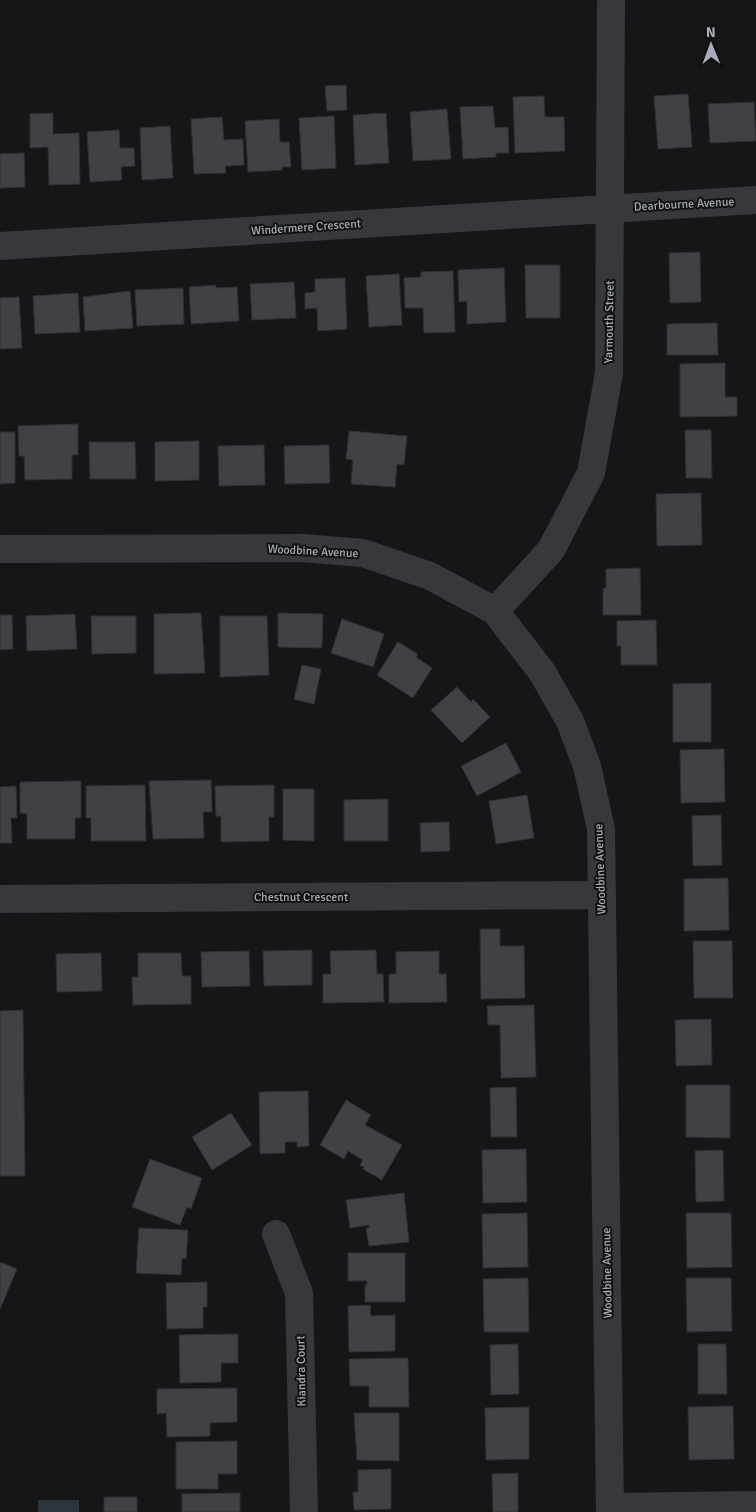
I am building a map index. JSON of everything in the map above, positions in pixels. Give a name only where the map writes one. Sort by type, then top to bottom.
[{"type":"street","name":"Yarmouth Street","points":[[495,611],[551,550],[591,473],[608,373],[611,208],[610,0]]},
{"type":"street","name":"Dearbourne Avenue","points":[[611,208],[756,200]]},
{"type":"street","name":"Windermere Crescent","points":[[0,246],[611,208]]},
{"type":"street","name":"Woodbine Avenue","points":[[0,549],[303,548],[363,553],[430,576],[495,611],[542,672],[574,730],[587,766],[601,829],[610,1510]]},
{"type":"street","name":"Chestnut Crescent","points":[[0,899],[601,895]]},
{"type":"street","name":"Kiandra Court","points":[[276,1234],[299,1293],[304,1512]]},
{"type":"street","points":[[610,1510],[756,1505]]},
{"type":"shaded area","points":[[38,1500],[79,1500],[79,1512],[38,1512]]},
{"type":"building","points":[[346,85],[347,110],[327,111],[325,86]]},
{"type":"building","points":[[688,94],[692,147],[658,149],[654,96]]},
{"type":"building","points":[[544,96],[545,117],[564,117],[565,151],[515,153],[513,97]]},
{"type":"building","points":[[754,102],[756,141],[710,143],[708,104]]},
{"type":"building","points":[[493,106],[495,128],[508,127],[509,153],[496,153],[496,157],[463,159],[460,107]]},
{"type":"building","points":[[447,109],[451,159],[413,161],[410,112]]},
{"type":"building","points":[[53,113],[53,134],[79,133],[80,184],[49,185],[48,147],[30,148],[30,114]]},
{"type":"building","points":[[386,113],[389,163],[355,165],[353,115]]},
{"type":"building","points":[[334,116],[336,168],[302,170],[299,118]]},
{"type":"building","points":[[222,117],[224,140],[243,139],[244,165],[225,166],[226,173],[194,174],[191,119]]},
{"type":"building","points":[[279,119],[280,142],[289,142],[291,167],[282,167],[282,170],[248,172],[245,121]]},
{"type":"building","points":[[170,126],[173,178],[142,180],[140,128]]},
{"type":"building","points":[[119,130],[120,148],[134,148],[135,166],[121,167],[122,180],[90,182],[87,132]]},
{"type":"building","points":[[24,153],[25,187],[0,188],[0,154]]},
{"type":"building","points":[[700,252],[701,302],[670,303],[669,253]]},
{"type":"building","points":[[525,265],[560,265],[560,318],[526,318]]},
{"type":"building","points":[[504,268],[506,322],[467,324],[467,301],[459,302],[458,270]]},
{"type":"building","points":[[453,271],[455,332],[424,333],[423,308],[405,308],[404,278],[421,277],[421,272]]},
{"type":"building","points":[[399,274],[402,325],[369,327],[366,276]]},
{"type":"building","points":[[345,278],[347,329],[318,331],[317,308],[305,309],[305,293],[315,292],[315,279]]},
{"type":"building","points":[[294,282],[296,318],[252,320],[250,284]]},
{"type":"building","points":[[216,285],[216,288],[237,287],[239,321],[191,324],[189,287]]},
{"type":"building","points":[[183,288],[184,324],[137,326],[135,290]]},
{"type":"building","points":[[130,291],[133,328],[85,331],[83,297]]},
{"type":"building","points":[[78,293],[80,332],[35,334],[33,296]]},
{"type":"building","points":[[19,297],[22,348],[0,349],[0,298]]},
{"type":"building","points":[[717,323],[718,355],[667,355],[667,324]]},
{"type":"building","points":[[725,363],[725,397],[737,397],[737,416],[680,417],[680,364]]},
{"type":"building","points":[[78,424],[78,455],[72,455],[72,479],[25,480],[24,456],[19,456],[18,426]]},
{"type":"building","points":[[685,430],[711,430],[712,478],[686,478]]},
{"type":"building","points":[[349,431],[407,436],[404,465],[397,464],[395,487],[351,484],[353,460],[346,459]]},
{"type":"building","points":[[0,432],[15,432],[15,483],[0,484]]},
{"type":"building","points":[[199,441],[199,480],[155,481],[155,442]]},
{"type":"building","points":[[89,442],[135,442],[136,479],[90,479]]},
{"type":"building","points":[[264,445],[265,485],[219,486],[218,446]]},
{"type":"building","points":[[329,445],[330,483],[285,484],[284,446]]},
{"type":"building","points":[[701,493],[702,545],[657,546],[656,494]]},
{"type":"building","points":[[640,568],[641,615],[603,615],[603,588],[606,588],[606,569]]},
{"type":"building","points":[[201,613],[205,673],[154,674],[154,614]]},
{"type":"building","points":[[278,613],[323,614],[322,648],[278,647]]},
{"type":"building","points":[[75,614],[77,649],[27,651],[26,616]]},
{"type":"building","points":[[0,615],[12,615],[13,649],[0,650]]},
{"type":"building","points":[[91,616],[136,616],[136,653],[92,654]]},
{"type":"building","points":[[220,616],[267,616],[269,675],[220,677]]},
{"type":"building","points":[[342,619],[384,634],[373,667],[331,653]]},
{"type":"building","points":[[656,620],[657,665],[621,665],[621,646],[617,646],[617,621]]},
{"type":"building","points":[[398,642],[418,654],[416,657],[432,668],[413,698],[377,675]]},
{"type":"building","points":[[302,665],[321,669],[314,704],[294,699]]},
{"type":"building","points":[[711,683],[711,742],[673,742],[673,684]]},
{"type":"building","points":[[457,687],[471,702],[473,699],[490,717],[462,743],[431,710]]},
{"type":"building","points":[[506,743],[521,772],[477,796],[461,766]]},
{"type":"building","points":[[724,749],[725,802],[681,803],[680,750]]},
{"type":"building","points":[[211,780],[212,812],[203,812],[204,838],[153,839],[149,781]]},
{"type":"building","points":[[81,781],[81,818],[75,818],[75,839],[27,839],[27,814],[20,813],[20,782]]},
{"type":"building","points":[[145,785],[146,841],[91,841],[91,818],[86,818],[86,786]]},
{"type":"building","points":[[274,785],[274,817],[269,817],[269,841],[221,842],[221,816],[216,816],[215,786]]},
{"type":"building","points":[[16,786],[17,818],[11,818],[12,843],[0,843],[0,787]]},
{"type":"building","points":[[283,789],[314,789],[314,841],[283,840]]},
{"type":"building","points":[[527,795],[534,838],[496,844],[489,801]]},
{"type":"building","points":[[388,799],[388,841],[344,841],[344,800]]},
{"type":"building","points":[[721,815],[722,865],[693,866],[692,816]]},
{"type":"building","points":[[449,822],[450,851],[421,852],[420,823]]},
{"type":"building","points":[[728,878],[729,930],[684,931],[684,879]]},
{"type":"building","points":[[480,929],[500,929],[500,946],[524,946],[525,998],[481,999]]},
{"type":"building","points":[[693,941],[732,941],[733,998],[694,998]]},
{"type":"building","points":[[312,950],[312,985],[264,986],[263,951]]},
{"type":"building","points":[[376,950],[377,974],[383,974],[384,1002],[323,1003],[323,974],[331,974],[330,951]]},
{"type":"building","points":[[249,951],[250,986],[202,987],[201,952]]},
{"type":"building","points":[[439,951],[439,974],[446,974],[447,1002],[389,1003],[389,974],[396,974],[396,952]]},
{"type":"building","points":[[101,953],[102,991],[57,992],[56,954]]},
{"type":"building","points":[[138,953],[181,953],[182,976],[191,976],[191,1004],[133,1005],[132,977],[138,977]]},
{"type":"building","points":[[534,1005],[536,1077],[501,1078],[500,1025],[488,1025],[487,1006]]},
{"type":"building","points":[[23,1010],[25,1176],[0,1176],[0,1011]]},
{"type":"building","points":[[711,1019],[712,1065],[676,1066],[675,1020]]},
{"type":"building","points":[[686,1085],[730,1085],[730,1138],[686,1137]]},
{"type":"building","points":[[516,1087],[517,1137],[491,1137],[490,1088]]},
{"type":"building","points":[[308,1091],[309,1146],[297,1147],[297,1142],[285,1142],[285,1153],[260,1154],[259,1092]]},
{"type":"building","points":[[346,1100],[371,1115],[365,1125],[402,1145],[382,1180],[363,1169],[364,1167],[360,1165],[363,1160],[348,1151],[344,1159],[320,1145]]},
{"type":"building","points":[[231,1113],[252,1145],[212,1170],[192,1137]]},
{"type":"building","points":[[526,1149],[527,1202],[483,1203],[482,1150]]},
{"type":"building","points":[[723,1150],[724,1201],[696,1202],[695,1151]]},
{"type":"building","points":[[150,1159],[202,1178],[191,1209],[187,1207],[180,1225],[132,1207]]},
{"type":"building","points":[[404,1193],[409,1242],[369,1246],[366,1228],[369,1228],[369,1225],[350,1228],[346,1200]]},
{"type":"building","points":[[527,1213],[528,1267],[483,1268],[482,1214]]},
{"type":"building","points":[[686,1213],[731,1213],[732,1267],[687,1268]]},
{"type":"building","points":[[139,1228],[188,1230],[186,1259],[182,1258],[181,1275],[136,1273]]},
{"type":"building","points":[[348,1253],[405,1253],[405,1302],[365,1302],[365,1285],[367,1285],[367,1281],[348,1281]]},
{"type":"building","points":[[0,1262],[17,1269],[0,1309]]},
{"type":"building","points":[[528,1278],[529,1332],[484,1332],[483,1279]]},
{"type":"building","points":[[686,1278],[731,1278],[732,1331],[687,1332]]},
{"type":"building","points":[[207,1282],[207,1307],[203,1307],[203,1328],[167,1329],[166,1283]]},
{"type":"building","points":[[370,1305],[371,1316],[395,1315],[395,1351],[349,1352],[348,1306]]},
{"type":"building","points":[[238,1334],[238,1363],[221,1363],[221,1382],[180,1383],[179,1335]]},
{"type":"building","points":[[518,1344],[519,1394],[491,1395],[490,1345]]},
{"type":"building","points":[[698,1344],[726,1344],[727,1394],[698,1394]]},
{"type":"building","points":[[408,1358],[409,1407],[369,1407],[369,1386],[350,1386],[349,1359]]},
{"type":"building","points":[[237,1388],[237,1422],[210,1423],[210,1436],[167,1437],[166,1413],[157,1414],[157,1389]]},
{"type":"building","points":[[733,1406],[734,1459],[689,1460],[688,1407]]},
{"type":"building","points":[[529,1407],[529,1459],[486,1460],[485,1408]]},
{"type":"building","points":[[354,1413],[399,1413],[399,1461],[357,1460]]},
{"type":"building","points":[[237,1441],[237,1474],[218,1474],[218,1489],[176,1489],[176,1442]]},
{"type":"building","points":[[391,1469],[391,1509],[354,1510],[353,1492],[358,1492],[358,1470]]},
{"type":"building","points":[[518,1473],[518,1512],[493,1512],[492,1474]]},
{"type":"building","points":[[240,1493],[240,1512],[182,1512],[182,1494]]},
{"type":"building","points":[[104,1497],[137,1497],[137,1512],[104,1512]]}]
